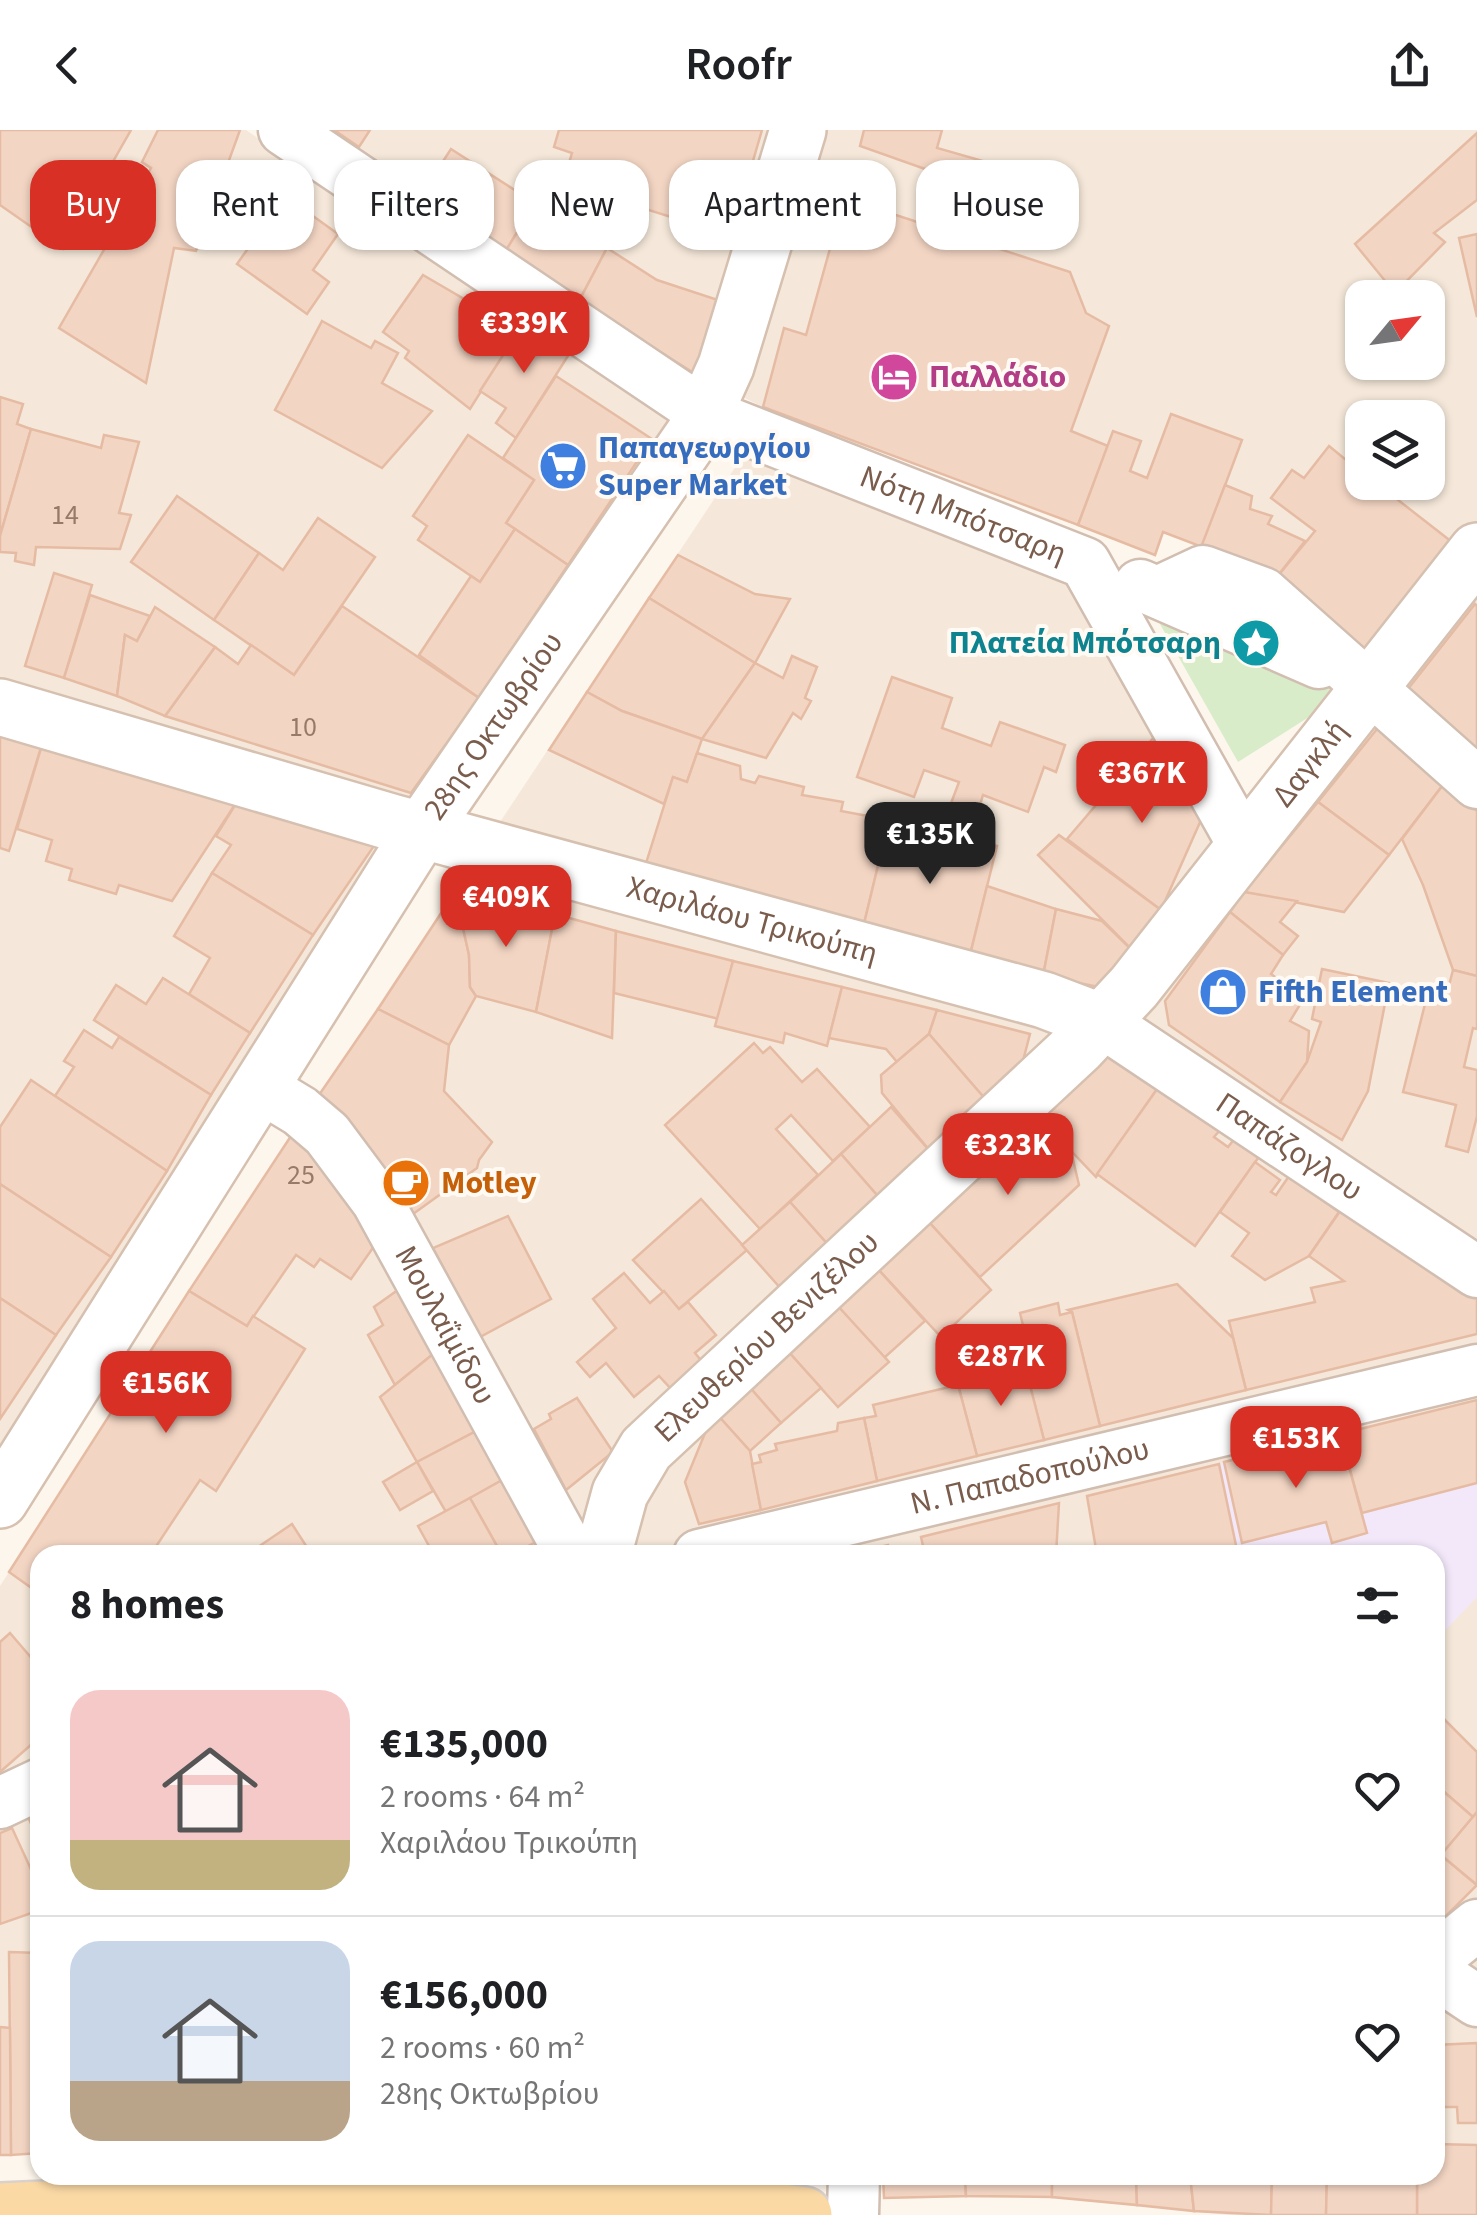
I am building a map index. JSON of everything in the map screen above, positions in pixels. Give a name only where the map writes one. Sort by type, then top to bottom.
[{"type":"main road","name":"28ης Οκτωβρίου","points":[[0,1500],[422,830],[673,468],[706,414],[726,366],[798,130]]},
{"type":"main road","name":"Δαγκλή","points":[[1102,1022],[1244,846],[1364,685],[1477,550]]},
{"type":"main road","name":"Χαριλάου Τρικούπη","points":[[0,707],[422,830],[1044,1000],[1102,1022]]},
{"type":"main road","name":"Ελευθερίου Βενιζέλου","points":[[574,1545],[620,1493],[646,1449],[1102,1022]]},
{"type":"main road","points":[[0,2211],[103,2211],[290,2186],[636,2192],[804,2215]]},
{"type":"street","name":"Νότη Μπότσαρη","points":[[284,130],[706,414],[1085,563],[1244,846]]},
{"type":"street","points":[[1085,563],[1364,685],[1477,783]]},
{"type":"street","name":"Παπάζογλου","points":[[1102,1022],[1477,1272]]},
{"type":"street","name":"Μουλαΐμίδου","points":[[262,1088],[300,1111],[326,1134],[377,1201],[566,1545]]},
{"type":"street","name":"Ν. Παπαδοπούλου","points":[[741,1545],[1477,1370]]},
{"type":"street","points":[[0,1803],[30,1789]]},
{"type":"street","points":[[1445,1951],[1477,1926]]},
{"type":"street","points":[[1445,1980],[1477,2001]]},
{"type":"street","points":[[853,2215],[854,2185]]},
{"type":"shaded area","points":[[0,130],[246,130],[290,160],[176,160],[176,250],[314,250],[314,176],[334,190],[334,250],[423,250],[677,422],[0,1450]]},
{"type":"shaded area","points":[[326,130],[1477,130],[1477,757],[1201,546],[1164,532],[1155,555],[763,407],[697,375],[494,241],[494,160],[371,160]]},
{"type":"shaded area","points":[[744,454],[1067,575],[1244,892],[1381,724],[1477,811],[1477,2215],[1228,2215],[1052,2197],[884,2198],[883,2185],[1445,2185],[1445,1545],[30,1545],[30,2154],[0,2155],[0,1586],[189,1291]]},
{"type":"shaded area","points":[[1477,1400],[1477,1597],[1445,1631],[1445,1545],[1236,1545],[1219,1464]]},
{"type":"green space","points":[[1169,617],[1332,685],[1320,710],[1238,762],[1160,624]]},
{"type":"building","points":[[0,130],[131,130],[114,160],[30,160],[30,226],[0,205]]},
{"type":"building","points":[[158,130],[240,130],[229,160],[176,160],[176,248],[146,383],[59,328],[104,250],[156,250],[156,160],[143,160]]},
{"type":"building","points":[[334,130],[370,130],[359,147]]},
{"type":"building","points":[[559,130],[762,130],[753,160],[669,160],[669,216],[649,210],[649,160],[570,160],[572,153],[554,147]]},
{"type":"building","points":[[864,130],[942,130],[937,148],[979,160],[916,160],[916,166],[860,146]]},
{"type":"building","points":[[1477,133],[1477,200],[1434,233],[1445,242],[1408,280],[1384,280],[1355,244]]},
{"type":"building","points":[[451,149],[468,160],[444,160]]},
{"type":"building","points":[[494,177],[514,190],[514,237],[505,252],[494,245]]},
{"type":"building","points":[[896,215],[916,222],[916,250],[1003,250],[1070,272],[1086,313],[1109,326],[1071,431],[1108,446],[1078,525],[763,407],[784,328],[806,335],[830,250],[896,250]]},
{"type":"building","points":[[314,217],[334,231],[334,240],[313,270],[329,282],[307,314],[237,264],[247,250],[314,250]]},
{"type":"building","points":[[1477,234],[1477,317],[1459,238]]},
{"type":"building","points":[[514,237],[514,250],[606,250],[579,301],[505,252]]},
{"type":"building","points":[[606,250],[657,280],[718,300],[697,375],[579,301]]},
{"type":"building","points":[[423,275],[519,331],[470,409],[405,358],[409,351],[383,332]]},
{"type":"building","points":[[322,321],[371,348],[375,341],[398,353],[382,383],[432,411],[382,468],[275,410]]},
{"type":"building","points":[[525,321],[571,351],[516,438],[496,423],[506,408],[480,391]]},
{"type":"building","points":[[556,376],[652,439],[568,565],[506,523],[534,480],[503,458]]},
{"type":"building","points":[[0,397],[23,404],[17,424],[31,429],[0,536]]},
{"type":"building","points":[[1171,414],[1242,440],[1202,547],[1163,532],[1155,555],[1078,525],[1113,431],[1141,441],[1130,471],[1147,478]]},
{"type":"building","points":[[31,429],[101,448],[104,435],[139,442],[119,513],[131,515],[120,549],[36,547],[34,565],[15,561],[16,553],[0,552],[0,536]]},
{"type":"building","points":[[468,435],[534,480],[506,523],[515,529],[480,582],[418,540],[427,526],[413,516]]},
{"type":"building","points":[[1329,446],[1345,459],[1345,500],[1398,500],[1457,546],[1364,662],[1272,583],[1315,531],[1271,498],[1292,470],[1304,478]]},
{"type":"building","points":[[1225,485],[1252,496],[1250,509],[1272,516],[1268,524],[1305,541],[1272,583],[1198,555]]},
{"type":"building","points":[[177,496],[259,553],[214,620],[131,562]]},
{"type":"building","points":[[318,518],[375,557],[294,675],[214,620],[259,553],[283,570]]},
{"type":"building","points":[[515,529],[568,565],[479,698],[419,655],[471,576],[480,582]]},
{"type":"building","points":[[678,555],[755,594],[790,599],[755,663],[649,598]]},
{"type":"building","points":[[54,573],[92,585],[64,678],[25,666]]},
{"type":"building","points":[[90,595],[150,616],[137,641],[125,635],[117,696],[64,678]]},
{"type":"building","points":[[649,598],[755,663],[702,739],[622,711],[587,692]]},
{"type":"building","points":[[342,606],[479,698],[411,793],[165,716],[215,647],[238,664],[251,645],[294,675]]},
{"type":"building","points":[[1477,606],[1477,757],[1404,694]]},
{"type":"building","points":[[155,607],[215,647],[165,716],[117,696],[125,635],[137,641]]},
{"type":"building","points":[[792,656],[817,667],[805,698],[811,701],[801,719],[793,713],[766,758],[702,739],[755,663],[783,678]]},
{"type":"building","points":[[892,677],[952,698],[942,728],[991,746],[1000,722],[1065,745],[1056,772],[1044,767],[1028,812],[983,795],[977,815],[950,806],[959,782],[924,770],[914,797],[857,777]]},
{"type":"building","points":[[587,692],[622,711],[702,739],[687,782],[673,777],[664,804],[549,750]]},
{"type":"building","points":[[0,724],[44,738],[9,851],[0,848]]},
{"type":"building","points":[[1381,724],[1446,781],[1389,855],[1318,802]]},
{"type":"building","points":[[1155,736],[1201,820],[1161,910],[1067,839]]},
{"type":"building","points":[[44,738],[240,797],[172,901],[119,885],[116,894],[69,880],[72,869],[46,861],[52,840],[17,829]]},
{"type":"building","points":[[697,753],[740,766],[741,779],[755,783],[759,776],[804,787],[802,795],[843,802],[841,811],[889,820],[863,928],[642,876],[673,777],[687,782]]},
{"type":"building","points":[[1446,781],[1477,811],[1477,976],[1453,970],[1402,839]]},
{"type":"building","points":[[240,797],[378,840],[313,935],[212,873],[231,845],[216,836]]},
{"type":"building","points":[[1318,802],[1389,855],[1344,912],[1244,892]]},
{"type":"building","points":[[889,820],[997,846],[970,955],[863,928]]},
{"type":"building","points":[[1059,835],[1161,910],[1134,952],[1038,855]]},
{"type":"building","points":[[212,873],[313,935],[250,1033],[189,994],[210,958],[174,936]]},
{"type":"building","points":[[987,886],[1056,909],[1043,976],[970,955]]},
{"type":"building","points":[[455,892],[469,955],[470,987],[476,996],[449,1045],[378,1009]]},
{"type":"building","points":[[455,892],[555,914],[536,1012],[476,996],[470,987],[469,955]]},
{"type":"building","points":[[1244,892],[1297,901],[1280,922],[1298,936],[1283,955],[1230,912]]},
{"type":"building","points":[[1056,909],[1102,921],[1134,952],[1104,988],[1043,976]]},
{"type":"building","points":[[1230,912],[1283,955],[1271,974],[1304,998],[1290,1021],[1309,1031],[1307,1062],[1280,1102],[1169,1025],[1165,1001]]},
{"type":"building","points":[[555,914],[616,931],[612,1038],[536,1012]]},
{"type":"building","points":[[616,931],[733,961],[719,1019],[614,993]]},
{"type":"building","points":[[733,961],[842,987],[827,1046],[785,1033],[783,1043],[715,1026]]},
{"type":"building","points":[[1322,969],[1389,983],[1368,1091],[1342,1140],[1280,1102],[1307,1062],[1321,1022],[1312,1019]]},
{"type":"building","points":[[1453,970],[1477,976],[1477,1029],[1473,1028],[1464,1067],[1477,1070],[1477,1116],[1468,1152],[1446,1146],[1456,1105],[1403,1092],[1429,988],[1447,993]]},
{"type":"building","points":[[163,978],[250,1033],[211,1095],[94,1020],[116,985],[146,1004]]},
{"type":"building","points":[[842,987],[937,1010],[929,1034],[897,1062],[886,1049],[829,1038]]},
{"type":"building","points":[[378,1009],[449,1045],[444,1091],[492,1142],[477,1168],[406,1219],[319,1095]]},
{"type":"building","points":[[937,1010],[1030,1034],[1024,1057],[1029,1058],[993,1108],[929,1034]]},
{"type":"building","points":[[84,1030],[112,1048],[119,1037],[211,1095],[167,1171],[55,1096],[74,1067],[64,1061]]},
{"type":"building","points":[[929,1034],[993,1108],[935,1157],[882,1093],[881,1075]]},
{"type":"building","points":[[754,1043],[763,1053],[770,1047],[802,1082],[817,1069],[870,1127],[833,1161],[791,1115],[776,1129],[818,1175],[760,1229],[665,1125]]},
{"type":"building","points":[[1109,1047],[1160,1085],[1096,1177],[1039,1117]]},
{"type":"building","points":[[31,1080],[167,1171],[111,1257],[0,1184],[0,1127]]},
{"type":"building","points":[[1160,1085],[1221,1129],[1214,1137],[1228,1147],[1236,1137],[1261,1154],[1195,1246],[1097,1174]]},
{"type":"building","points":[[891,1107],[935,1157],[883,1202],[841,1154]]},
{"type":"building","points":[[1039,1117],[1071,1151],[1079,1185],[980,1277],[927,1220]]},
{"type":"building","points":[[291,1136],[318,1142],[382,1235],[351,1279],[320,1259],[314,1267],[296,1255],[247,1326],[189,1291]]},
{"type":"building","points":[[841,1154],[883,1202],[830,1247],[790,1202]]},
{"type":"building","points":[[1255,1162],[1280,1180],[1271,1192],[1276,1195],[1289,1176],[1339,1212],[1309,1256],[1265,1280],[1232,1256],[1249,1233],[1220,1212]]},
{"type":"building","points":[[0,1184],[111,1257],[56,1335],[0,1298]]},
{"type":"building","points":[[701,1199],[747,1250],[679,1309],[633,1260]]},
{"type":"building","points":[[790,1202],[830,1247],[783,1291],[742,1245]]},
{"type":"building","points":[[1345,1204],[1477,1296],[1477,1334],[1246,1390],[1229,1321],[1315,1302],[1311,1288],[1344,1281],[1309,1256]]},
{"type":"building","points":[[508,1216],[551,1299],[480,1337],[433,1248]]},
{"type":"building","points":[[927,1220],[991,1290],[941,1337],[876,1267]]},
{"type":"building","points":[[876,1267],[925,1321],[884,1358],[836,1304]]},
{"type":"building","points":[[624,1273],[650,1303],[664,1291],[679,1309],[688,1302],[716,1335],[695,1353],[704,1364],[673,1391],[659,1376],[634,1397],[606,1363],[590,1377],[577,1362],[616,1328],[593,1299]]},
{"type":"building","points":[[409,1282],[443,1346],[395,1385],[368,1335],[383,1325],[374,1307]]},
{"type":"building","points":[[1177,1284],[1233,1338],[1246,1390],[1100,1426],[1072,1312],[1068,1310]]},
{"type":"building","points":[[189,1291],[247,1326],[253,1316],[305,1349],[216,1491],[200,1480],[157,1545],[30,1545],[30,1587],[9,1572]]},
{"type":"building","points":[[0,1298],[56,1335],[0,1419]]},
{"type":"building","points":[[1058,1303],[1060,1315],[1072,1312],[1100,1426],[1044,1440],[1019,1344],[1027,1342],[1020,1313]]},
{"type":"building","points":[[836,1304],[889,1362],[838,1407],[786,1349]]},
{"type":"building","points":[[443,1346],[484,1427],[417,1462],[380,1397]]},
{"type":"building","points":[[786,1349],[821,1388],[781,1423],[746,1383]]},
{"type":"building","points":[[1024,1362],[1044,1440],[977,1456],[958,1385],[965,1384],[964,1377]]},
{"type":"building","points":[[746,1383],[781,1423],[750,1451],[714,1411]]},
{"type":"building","points":[[958,1385],[977,1456],[877,1481],[864,1418],[876,1416],[873,1405]]},
{"type":"building","points":[[577,1398],[613,1452],[566,1490],[534,1429],[551,1419],[549,1414]]},
{"type":"building","points":[[1477,1400],[1477,1483],[1362,1513],[1340,1434]]},
{"type":"building","points":[[714,1411],[750,1451],[761,1510],[699,1524],[685,1482]]},
{"type":"building","points":[[864,1418],[877,1481],[761,1510],[752,1464],[761,1462],[759,1455],[777,1450],[775,1444],[837,1431],[838,1423]]},
{"type":"building","points":[[484,1427],[511,1475],[446,1512],[417,1462]]},
{"type":"building","points":[[1340,1434],[1367,1533],[1332,1543],[1326,1522],[1242,1543],[1224,1462]]},
{"type":"building","points":[[417,1462],[433,1491],[400,1510],[383,1482]]},
{"type":"building","points":[[1219,1464],[1236,1545],[1095,1545],[1087,1496]]},
{"type":"building","points":[[511,1475],[546,1537],[530,1545],[496,1545],[470,1498]]},
{"type":"building","points":[[470,1498],[496,1545],[428,1545],[418,1526]]},
{"type":"building","points":[[1059,1503],[1057,1545],[923,1545],[921,1537]]},
{"type":"building","points":[[292,1524],[306,1545],[261,1545]]},
{"type":"building","points":[[10,1633],[30,1656],[30,1746],[0,1772],[0,1642]]},
{"type":"building","points":[[1445,1720],[1477,1752],[1477,1812],[1473,1817],[1445,1793]]},
{"type":"building","points":[[1445,1793],[1473,1817],[1445,1850]]},
{"type":"building","points":[[1477,1812],[1477,1885],[1445,1858],[1445,1850]]},
{"type":"building","points":[[12,1828],[30,1867],[30,1914],[0,1924],[0,1833]]},
{"type":"building","points":[[1445,1858],[1477,1885],[1445,1917]]},
{"type":"building","points":[[9,1952],[30,1953],[30,2154],[11,2155]]},
{"type":"building","points":[[0,2027],[10,2028],[11,2155],[0,2155]]},
{"type":"building","points":[[1477,2043],[1477,2123],[1458,2123],[1457,2107],[1445,2107],[1445,2045]]},
{"type":"building","points":[[1445,2144],[1477,2145],[1477,2215],[1417,2215],[1417,2185],[1445,2185]]},
{"type":"building","points":[[883,2185],[965,2185],[966,2196],[884,2198]]},
{"type":"building","points":[[965,2185],[1052,2185],[1052,2197],[966,2196]]},
{"type":"building","points":[[1052,2185],[1136,2185],[1137,2205],[1052,2197]]},
{"type":"building","points":[[1136,2185],[1191,2185],[1194,2211],[1137,2205]]},
{"type":"building","points":[[1191,2185],[1272,2185],[1271,2215],[1194,2211]]},
{"type":"building","points":[[1272,2185],[1327,2185],[1326,2215],[1271,2215]]},
{"type":"building","points":[[1327,2185],[1417,2185],[1417,2215],[1326,2215]]},
{"type":"place","name":"Παλλάδιο","points":[[894,377]]},
{"type":"place","name":"Παπαγεωργίου Super Market","points":[[563,466]]},
{"type":"place","name":"Πλατεία Μπότσαρη","points":[[1256,643]]},
{"type":"place","name":"Fifth Element","points":[[1223,992]]},
{"type":"place","name":"Motley","points":[[406,1183]]}]
